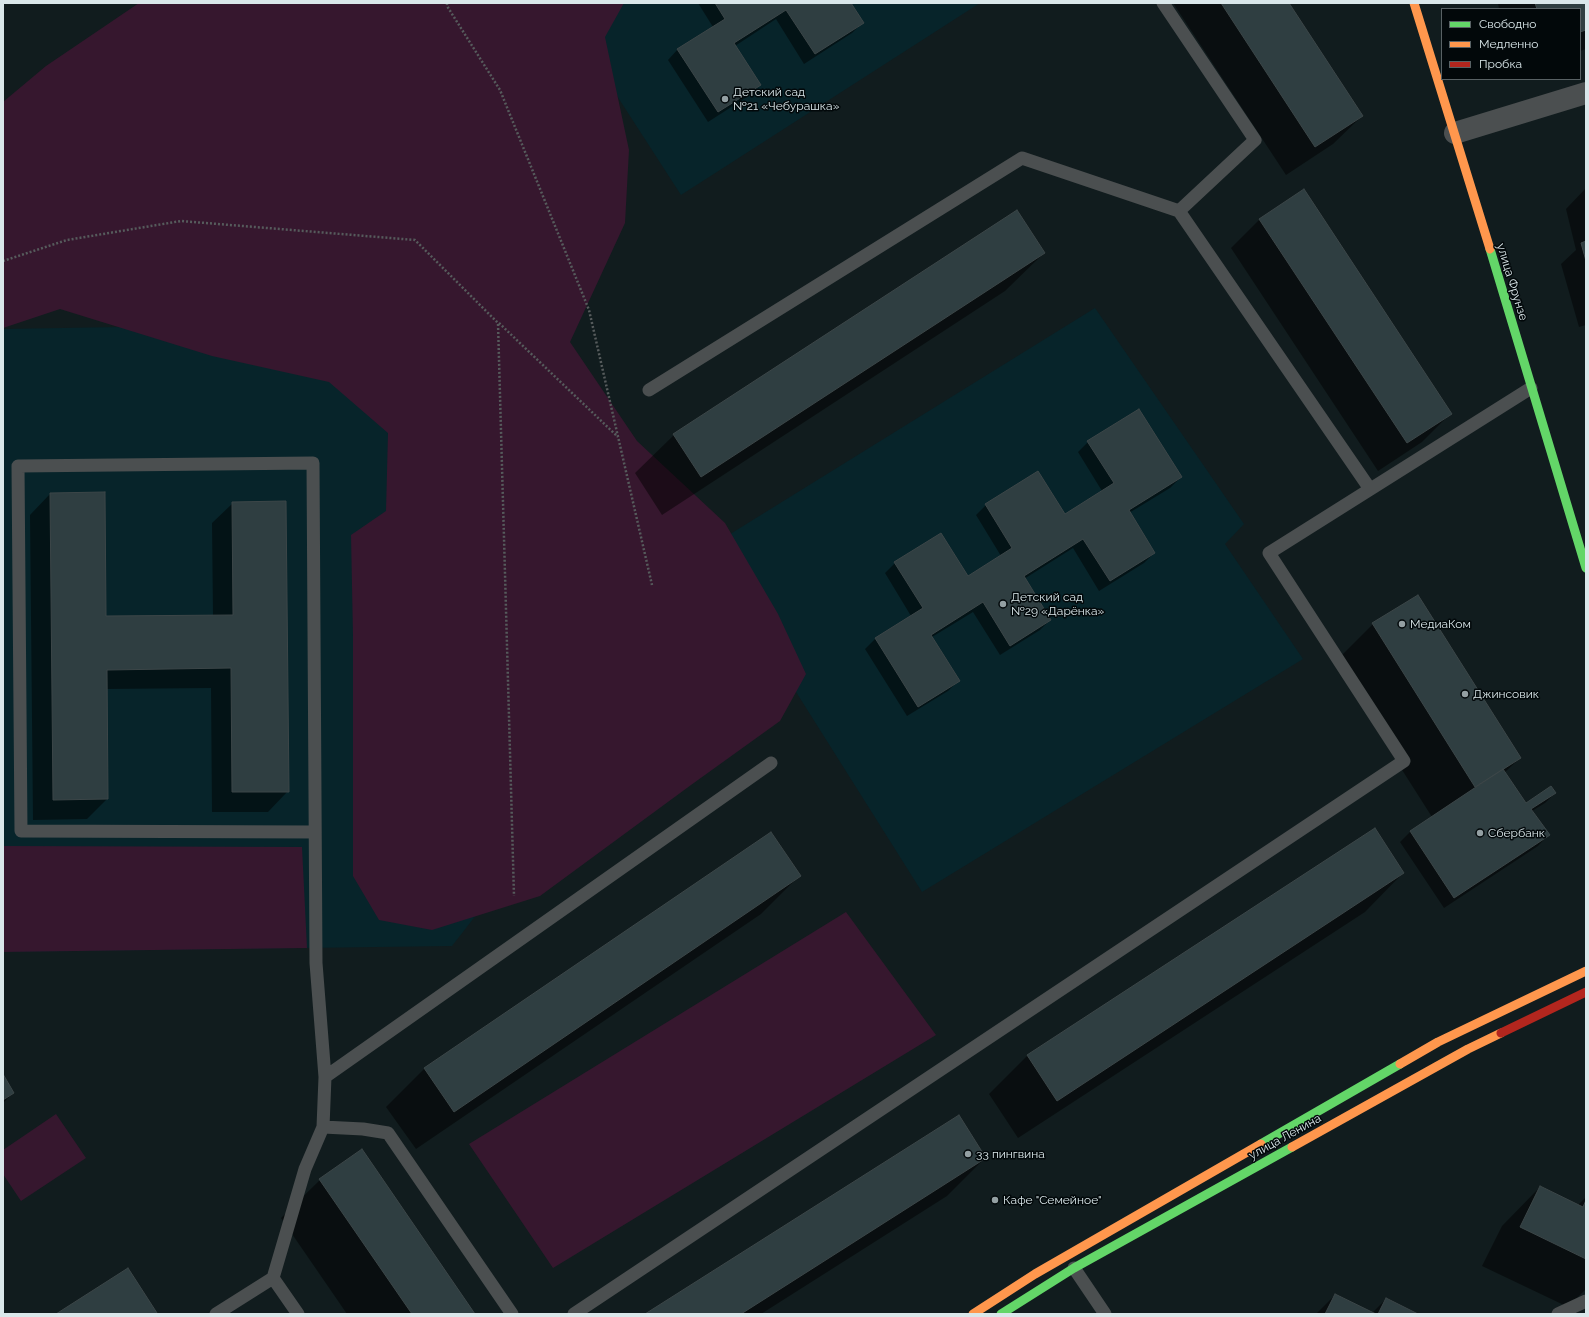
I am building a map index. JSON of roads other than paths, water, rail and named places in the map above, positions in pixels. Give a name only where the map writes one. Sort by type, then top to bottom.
[{"type":"main road","name":"улица Фрунзе","points":[[1414,3],[1455,133],[1586,568]]},
{"type":"main road","points":[[973,1314],[1055,1262],[1438,1042],[1586,971]]},
{"type":"main road","name":"улица Ленина","points":[[1001,1314],[1074,1268],[1468,1049],[1586,992]]},
{"type":"street","points":[[1455,133],[1586,93]]},
{"type":"lane","points":[[1163,3],[1255,140],[1179,210]]},
{"type":"lane","points":[[649,390],[1022,158],[1179,210],[1370,489]]},
{"type":"lane","points":[[574,1314],[1404,761],[1269,552],[1531,388]]},
{"type":"lane","points":[[216,1314],[273,1278],[305,1169],[323,1127],[325,1077],[316,963],[313,463],[18,466],[21,831],[315,832]]},
{"type":"lane","points":[[325,1077],[771,763]]},
{"type":"lane","points":[[323,1127],[362,1129],[388,1133],[512,1314]]},
{"type":"lane","points":[[1074,1268],[1105,1314]]},
{"type":"lane","points":[[273,1278],[298,1314]]},
{"type":"lane","points":[[1558,1314],[1586,1301]]},
{"type":"place","name":"Детский сад №21 «Чебурашка»","points":[[725,99]]},
{"type":"place","name":"Детский сад №29 «Дарёнка»","points":[[1003,604]]},
{"type":"place","name":"МедиаКом","points":[[1402,624]]},
{"type":"place","name":"Джинсовик","points":[[1465,694]]},
{"type":"place","name":"Сбербанк","points":[[1480,833]]},
{"type":"place","name":"33 пингвина","points":[[968,1154]]},
{"type":"place","name":"Кафе \"Семейное\"","points":[[995,1200]]}]
